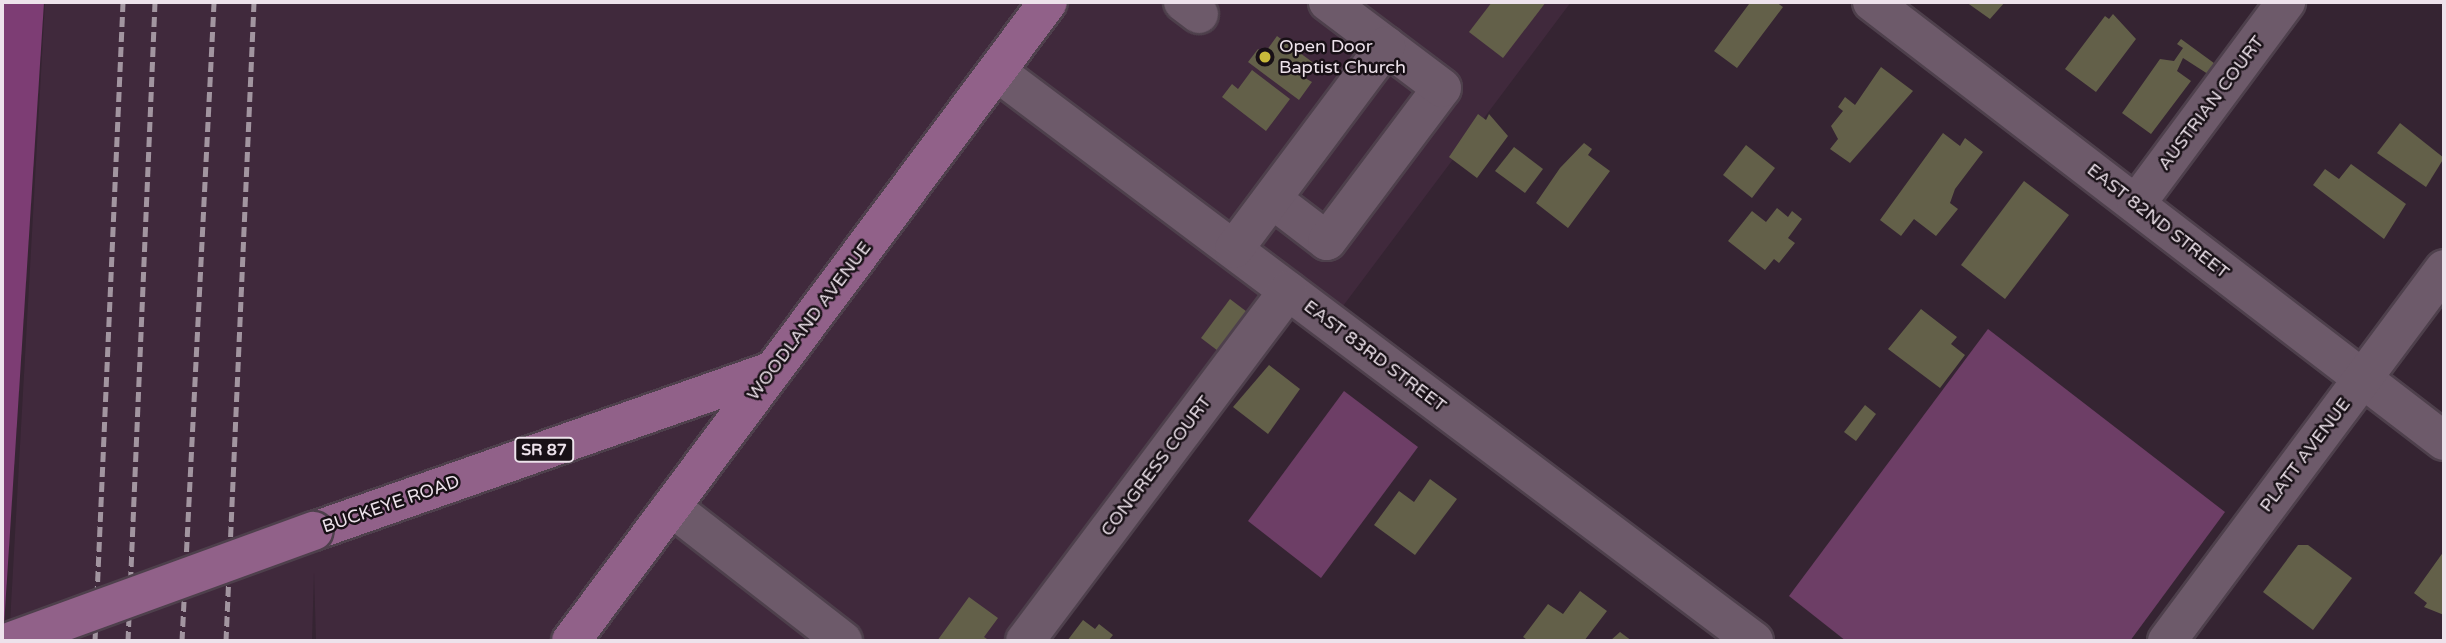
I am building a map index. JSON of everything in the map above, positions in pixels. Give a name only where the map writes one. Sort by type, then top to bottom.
[{"type":"main road","name":"WOODLAND AVENUE","points":[[571,641],[1048,2]]},
{"type":"main road","name":"BUCKEYE ROAD","points":[[11,641],[314,531],[773,370]]},
{"type":"street","points":[[1272,199],[1327,241],[1442,88],[1328,2]]},
{"type":"street","name":"EAST 82ND STREET","points":[[1872,2],[2444,441]]},
{"type":"street","name":"AUSTRIAN COURT","points":[[2136,204],[2286,2]]},
{"type":"street","points":[[1234,249],[1386,46]]},
{"type":"street","name":"EAST 83RD STREET","points":[[996,72],[1754,641]]},
{"type":"street","name":"PLATT AVENUE","points":[[2166,641],[2444,269]]},
{"type":"street","name":"CONGRESS COURT","points":[[1025,641],[1288,291]]},
{"type":"street","points":[[671,507],[843,641]]},
{"type":"shaded area","points":[[2,2],[44,2],[3,641],[2,641]]},
{"type":"shaded area","points":[[45,2],[1571,2],[1331,322],[1289,291],[1025,641],[316,641],[314,572],[312,641],[9,641]]},
{"type":"shaded area","points":[[1988,329],[2225,512],[2130,641],[1846,641],[1789,596]]},
{"type":"shaded area","points":[[1344,391],[1418,447],[1321,578],[1248,521]]},
{"type":"building","points":[[1492,2],[1546,2],[1503,58],[1469,32]]},
{"type":"building","points":[[1746,2],[1776,2],[1783,7],[1737,68],[1714,51],[1749,4]]},
{"type":"building","points":[[1966,2],[2005,2],[1990,19]]},
{"type":"building","points":[[2113,14],[2136,39],[2096,92],[2065,69],[2105,16],[2109,19]]},
{"type":"building","points":[[1277,36],[1315,64],[1305,78],[1312,82],[1299,100],[1248,62],[1258,49],[1264,54]]},
{"type":"building","points":[[2181,39],[2218,66],[2211,76],[2183,58],[2177,71],[2191,81],[2151,134],[2122,113],[2160,59],[2174,61],[2183,48],[2177,44]]},
{"type":"building","points":[[1881,67],[1913,91],[1850,163],[1830,149],[1838,139],[1831,126],[1843,111],[1838,107],[1845,97],[1855,105]]},
{"type":"building","points":[[1252,70],[1290,99],[1266,131],[1222,97],[1232,84],[1238,89]]},
{"type":"building","points":[[1478,114],[1486,120],[1489,114],[1508,136],[1477,178],[1449,157]]},
{"type":"building","points":[[2400,123],[2444,158],[2426,187],[2377,153]]},
{"type":"building","points":[[1943,133],[1960,146],[1965,138],[1983,152],[1955,189],[1950,203],[1958,209],[1936,236],[1914,219],[1901,236],[1880,220]]},
{"type":"building","points":[[1584,143],[1592,149],[1588,155],[1610,171],[1568,228],[1536,203],[1560,168]]},
{"type":"building","points":[[1746,145],[1775,168],[1752,198],[1723,175]]},
{"type":"building","points":[[1514,147],[1543,169],[1525,193],[1495,171]]},
{"type":"building","points":[[2351,164],[2406,204],[2384,239],[2313,185],[2325,169],[2339,179]]},
{"type":"building","points":[[2024,181],[2069,215],[2005,299],[1961,265]]},
{"type":"building","points":[[1777,208],[1788,217],[1792,211],[1802,219],[1788,238],[1795,243],[1779,263],[1774,259],[1765,270],[1728,241],[1752,211],[1766,222]]},
{"type":"building","points":[[1230,299],[1255,318],[1226,357],[1201,338]]},
{"type":"building","points":[[1921,309],[1957,337],[1951,344],[1965,355],[1940,388],[1888,349]]},
{"type":"building","points":[[1269,365],[1300,389],[1268,434],[1233,407]]},
{"type":"building","points":[[1865,405],[1876,414],[1856,441],[1844,432]]},
{"type":"building","points":[[1430,479],[1457,499],[1415,555],[1374,525],[1399,491],[1414,502]]},
{"type":"building","points":[[2298,545],[2308,545],[2352,578],[2313,630],[2263,592]]},
{"type":"building","points":[[2444,551],[2444,615],[2424,607],[2427,603],[2414,593]]},
{"type":"building","points":[[1580,591],[1607,611],[1584,641],[1529,641],[1523,637],[1548,604],[1563,614]]},
{"type":"building","points":[[969,597],[998,618],[984,637],[990,641],[937,641]]},
{"type":"building","points":[[1083,620],[1095,629],[1099,624],[1113,635],[1108,641],[1067,641]]},
{"type":"building","points":[[1620,632],[1632,641],[1610,641]]},
{"type":"railway","points":[[95,641],[123,2]]},
{"type":"railway","points":[[128,641],[155,2]]},
{"type":"railway","points":[[182,641],[214,2]]},
{"type":"railway","points":[[226,641],[254,2]]},
{"type":"place","name":"Open Door Baptist Church","points":[[1265,57]]}]
